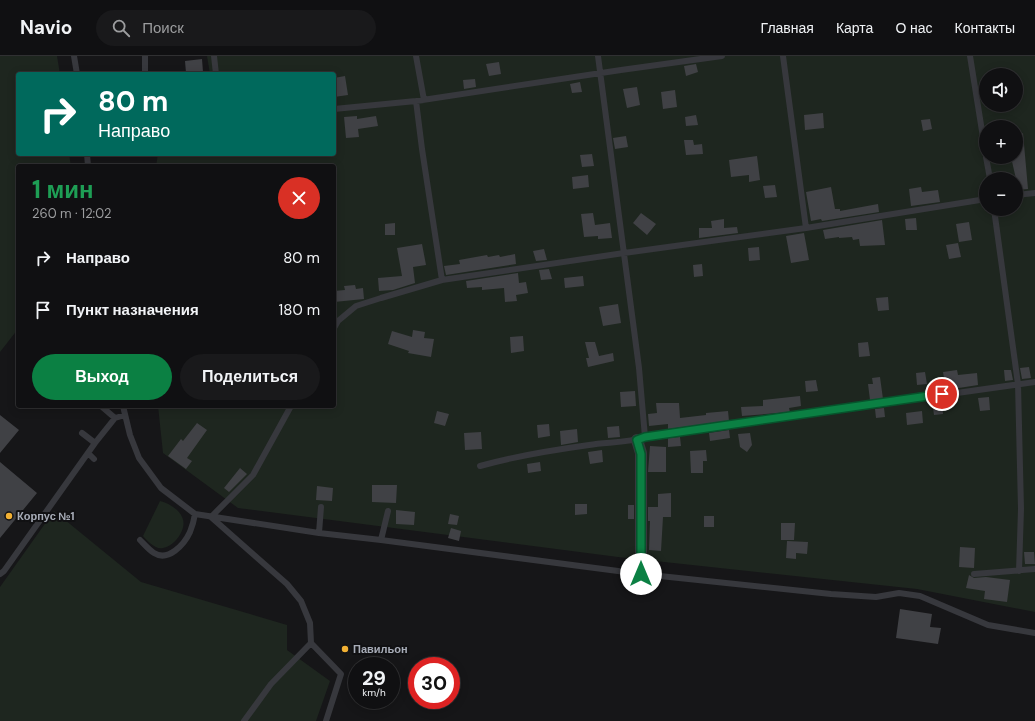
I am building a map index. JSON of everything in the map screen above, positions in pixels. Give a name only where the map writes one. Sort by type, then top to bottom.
[{"type":"street","points":[[641,438],[641,574]]},
{"type":"lane","points":[[74,56],[77,72]]},
{"type":"lane","points":[[145,56],[145,72]]},
{"type":"lane","points":[[214,56],[216,72]]},
{"type":"lane","points":[[416,56],[424,100]]},
{"type":"lane","points":[[598,56],[639,368],[641,438]]},
{"type":"lane","points":[[336,109],[424,100],[722,56]]},
{"type":"lane","points":[[783,56],[806,228]]},
{"type":"lane","points":[[970,56],[980,120]]},
{"type":"lane","points":[[416,101],[442,280]]},
{"type":"lane","points":[[1023,194],[1035,193]]},
{"type":"lane","points":[[336,324],[338,321],[356,306],[442,280],[806,228],[979,200]]},
{"type":"lane","points":[[995,216],[1018,384],[1020,501],[1019,571]]},
{"type":"lane","points":[[480,466],[502,460],[590,445],[1035,382]]},
{"type":"lane","points":[[103,408],[115,418]]},
{"type":"lane","points":[[123,408],[130,435],[139,458],[161,488],[196,514],[319,533],[641,574],[831,594],[876,597],[899,594],[920,596],[988,625],[1035,633]]},
{"type":"lane","points":[[211,517],[253,475],[290,408]]},
{"type":"lane","points":[[0,574],[4,571],[95,443],[115,418],[125,415]]},
{"type":"lane","points":[[82,433],[95,443]]},
{"type":"lane","points":[[88,453],[94,459]]},
{"type":"lane","points":[[319,533],[321,507]]},
{"type":"lane","points":[[381,540],[388,511]]},
{"type":"lane","points":[[140,540],[154,554],[164,556],[172,553],[185,541],[190,533],[196,514]]},
{"type":"lane","points":[[211,517],[288,584],[301,600],[310,623],[311,644],[341,674],[326,721]]},
{"type":"lane","points":[[190,533],[194,539]]},
{"type":"lane","points":[[974,574],[1035,569]]},
{"type":"lane","points":[[244,721],[271,684],[311,644]]},
{"type":"shaded area","points":[[0,56],[57,56],[60,72],[16,72],[16,156],[69,156],[71,164],[16,164],[16,332],[0,352]]},
{"type":"shaded area","points":[[207,56],[1035,56],[1035,612],[917,589],[618,557],[238,508],[163,453],[158,408],[336,408],[336,164],[156,164],[158,156],[336,156],[336,72],[210,72]]},
{"type":"shaded area","points":[[160,501],[170,505],[181,514],[183,526],[179,536],[172,544],[168,547],[157,548],[143,536]]},
{"type":"shaded area","points":[[54,511],[141,582],[287,625],[287,650],[330,681],[316,721],[0,721],[0,587]]},
{"type":"building","points":[[202,59],[203,72],[186,72],[185,61]]},
{"type":"building","points":[[499,62],[501,74],[489,76],[486,64]]},
{"type":"building","points":[[696,64],[698,72],[686,76],[684,66]]},
{"type":"building","points":[[345,76],[348,95],[336,97],[336,78]]},
{"type":"building","points":[[475,79],[476,87],[464,89],[463,80]]},
{"type":"building","points":[[580,82],[582,92],[572,93],[570,84]]},
{"type":"building","points":[[637,87],[640,105],[627,108],[623,89]]},
{"type":"building","points":[[675,90],[677,107],[663,109],[661,92]]},
{"type":"building","points":[[823,113],[824,128],[805,130],[804,115]]},
{"type":"building","points":[[696,115],[698,125],[686,126],[685,117]]},
{"type":"building","points":[[357,116],[357,119],[376,116],[378,126],[358,129],[359,137],[346,138],[344,117]]},
{"type":"building","points":[[930,119],[932,129],[923,131],[921,120]]},
{"type":"building","points":[[1023,133],[1028,189],[1023,189],[1023,172],[1014,172],[1013,164],[1023,164]]},
{"type":"building","points":[[626,136],[628,147],[615,149],[613,138]]},
{"type":"building","points":[[684,140],[693,140],[694,145],[702,144],[703,154],[686,155]]},
{"type":"building","points":[[592,154],[594,166],[582,167],[580,155]]},
{"type":"building","points":[[757,156],[760,180],[749,182],[749,175],[731,177],[729,160]]},
{"type":"building","points":[[588,175],[589,187],[573,189],[572,177]]},
{"type":"building","points":[[775,185],[777,197],[765,198],[763,186]]},
{"type":"building","points":[[831,187],[835,209],[840,209],[840,211],[878,204],[879,212],[822,221],[821,219],[811,221],[806,192]]},
{"type":"building","points":[[921,187],[922,192],[938,190],[940,202],[911,206],[909,189]]},
{"type":"building","points":[[593,213],[595,225],[610,223],[612,238],[598,239],[598,236],[584,237],[581,214]]},
{"type":"building","points":[[641,213],[656,224],[647,235],[633,223]]},
{"type":"building","points":[[916,218],[917,230],[906,230],[905,219]]},
{"type":"building","points":[[724,219],[724,228],[737,227],[738,233],[699,238],[699,228],[712,228],[711,221]]},
{"type":"building","points":[[882,220],[885,245],[860,246],[859,239],[853,240],[852,237],[825,239],[823,230]]},
{"type":"building","points":[[969,222],[972,240],[959,242],[956,224]]},
{"type":"building","points":[[395,223],[395,235],[385,235],[385,224]]},
{"type":"building","points":[[804,233],[809,260],[791,263],[786,236]]},
{"type":"building","points":[[958,243],[961,257],[949,259],[946,245]]},
{"type":"building","points":[[422,244],[426,265],[413,267],[415,283],[393,290],[379,291],[378,278],[402,276],[397,248]]},
{"type":"building","points":[[759,247],[760,260],[749,261],[748,248]]},
{"type":"building","points":[[544,249],[547,260],[536,261],[533,251]]},
{"type":"building","points":[[515,254],[516,264],[446,275],[444,266],[460,264],[459,260],[487,255],[488,257],[499,255],[500,257]]},
{"type":"building","points":[[702,264],[703,276],[694,277],[693,265]]},
{"type":"building","points":[[549,269],[552,279],[541,280],[539,270]]},
{"type":"building","points":[[518,273],[519,283],[526,282],[528,293],[516,295],[517,301],[505,302],[504,288],[482,290],[482,287],[467,288],[466,281]]},
{"type":"building","points":[[583,276],[584,286],[565,288],[564,278]]},
{"type":"building","points":[[355,285],[356,289],[363,288],[364,299],[336,302],[336,291],[345,290],[344,286]]},
{"type":"building","points":[[888,297],[889,310],[878,311],[876,298]]},
{"type":"building","points":[[618,304],[621,323],[603,326],[599,307]]},
{"type":"building","points":[[413,330],[425,332],[424,338],[434,339],[431,357],[408,353],[409,351],[388,344],[392,331],[412,337]]},
{"type":"building","points":[[523,336],[524,351],[511,353],[510,337]]},
{"type":"building","points":[[585,342],[595,342],[599,356],[613,353],[614,361],[588,367],[586,358],[589,358]]},
{"type":"building","points":[[868,342],[870,356],[859,357],[858,343]]},
{"type":"building","points":[[1029,367],[1031,378],[1022,379],[1020,368]]},
{"type":"building","points":[[957,370],[958,375],[977,373],[978,385],[946,390],[943,372]]},
{"type":"building","points":[[1004,370],[1011,370],[1013,380],[1005,381]]},
{"type":"building","points":[[925,372],[927,384],[917,385],[916,373]]},
{"type":"building","points":[[880,377],[883,399],[870,400],[868,384],[873,384],[872,378]]},
{"type":"building","points":[[816,380],[818,391],[806,392],[805,381]]},
{"type":"building","points":[[942,386],[942,391],[931,392],[930,388]]},
{"type":"building","points":[[635,391],[636,406],[621,407],[620,392]]},
{"type":"building","points":[[800,396],[801,406],[789,408],[790,412],[742,416],[741,407],[763,406],[763,400]]},
{"type":"building","points":[[989,397],[990,410],[980,411],[978,398]]},
{"type":"building","points":[[942,400],[943,414],[934,415],[932,401]]},
{"type":"building","points":[[656,403],[679,403],[680,418],[728,411],[729,421],[668,429],[668,424],[649,426],[648,414],[657,413]]},
{"type":"building","points":[[884,408],[885,417],[876,418],[875,409]]},
{"type":"building","points":[[437,411],[449,414],[445,426],[434,423]]},
{"type":"building","points":[[922,411],[923,423],[907,425],[906,413]]},
{"type":"building","points":[[0,415],[19,430],[0,453]]},
{"type":"building","points":[[197,423],[207,430],[187,458],[192,461],[186,469],[168,456],[181,439],[183,441]]},
{"type":"building","points":[[549,424],[550,436],[538,438],[537,425]]},
{"type":"building","points":[[619,426],[620,437],[608,438],[607,427]]},
{"type":"building","points":[[577,429],[578,442],[561,445],[560,431]]},
{"type":"building","points":[[729,430],[730,438],[710,441],[709,433]]},
{"type":"building","points":[[481,432],[482,449],[465,450],[464,433]]},
{"type":"building","points":[[750,433],[752,445],[747,452],[740,447],[738,434]]},
{"type":"building","points":[[680,437],[681,446],[668,447],[668,438]]},
{"type":"building","points":[[650,446],[666,447],[666,472],[648,472]]},
{"type":"building","points":[[602,450],[603,462],[590,464],[588,452]]},
{"type":"building","points":[[706,450],[707,461],[703,461],[703,473],[691,473],[690,451]]},
{"type":"building","name":"Корпус №1","points":[[0,462],[37,493],[0,538]]},
{"type":"building","points":[[540,462],[541,471],[528,473],[527,464]]},
{"type":"building","points":[[240,468],[247,474],[229,492],[224,488]]},
{"type":"building","points":[[372,485],[397,485],[396,503],[372,502]]},
{"type":"building","points":[[317,486],[333,488],[332,501],[316,500]]},
{"type":"building","points":[[671,493],[671,517],[663,517],[661,551],[649,550],[650,521],[648,521],[648,507],[658,507],[658,494]]},
{"type":"building","points":[[575,504],[587,504],[587,514],[575,515]]},
{"type":"building","points":[[628,505],[634,505],[634,519],[628,519]]},
{"type":"building","points":[[396,510],[415,512],[414,525],[396,524]]},
{"type":"building","points":[[450,514],[459,516],[457,525],[448,524]]},
{"type":"building","points":[[704,516],[714,516],[714,527],[704,527]]},
{"type":"building","points":[[781,523],[795,523],[794,540],[781,540]]},
{"type":"building","points":[[451,528],[461,531],[459,541],[448,538]]},
{"type":"building","points":[[787,541],[808,542],[807,554],[796,553],[796,559],[786,558]]},
{"type":"building","points":[[960,547],[975,548],[974,568],[959,567]]},
{"type":"building","points":[[1024,552],[1034,552],[1035,564],[1025,564]]},
{"type":"building","points":[[969,575],[974,578],[986,577],[1010,580],[1007,602],[984,599],[985,591],[966,588]]},
{"type":"building","points":[[900,609],[932,614],[930,627],[941,628],[938,644],[896,638]]},
{"type":"place","name":"Корпус №1","points":[[9,516]]},
{"type":"place","name":"Павильон","points":[[345,649]]},
{"type":"route","points":[[641,574],[641,454],[637,440],[645,437],[727,424],[942,394]]}]
